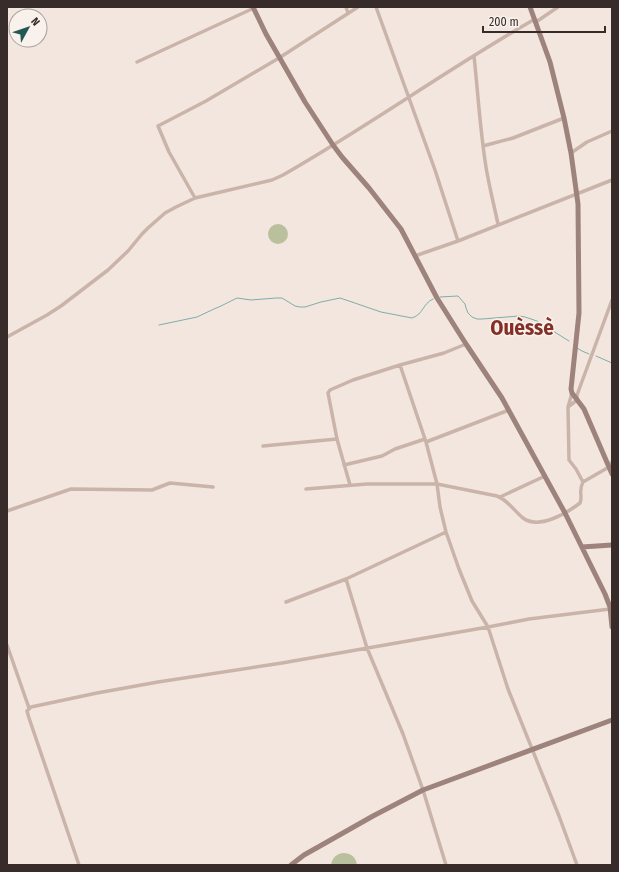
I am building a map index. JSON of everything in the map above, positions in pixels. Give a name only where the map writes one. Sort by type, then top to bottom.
[{"type":"street","points":[[137,62],[254,7],[266,34],[305,102],[333,145],[369,188],[401,230],[437,298],[509,410],[565,513],[605,594],[611,608],[612,627]]},
{"type":"street","points":[[346,7],[348,13]]},
{"type":"street","points":[[195,198],[169,152],[158,126],[206,101],[279,58],[358,7]]},
{"type":"street","points":[[376,7],[435,170],[458,241]]},
{"type":"street","points":[[530,7],[550,62],[564,118],[577,194],[579,313],[572,379],[572,393],[568,407],[569,460],[583,482]]},
{"type":"street","points":[[7,337],[41,319],[61,306],[115,264],[142,234],[165,213],[195,198],[277,178],[296,168],[370,122],[498,40],[558,7]]},
{"type":"street","points":[[474,56],[483,146],[489,186],[498,224]]},
{"type":"street","points":[[483,146],[513,138],[564,118]]},
{"type":"street","points":[[571,153],[587,142],[612,131]]},
{"type":"street","points":[[415,256],[458,241],[612,180]]},
{"type":"street","points":[[568,407],[577,400],[577,395],[612,300]]},
{"type":"street","points":[[350,485],[337,439],[328,393],[330,390],[353,380],[400,364],[444,353],[466,344]]},
{"type":"street","points":[[400,364],[425,441],[437,484],[440,507],[446,532],[459,569],[472,601],[488,627],[508,689],[577,865]]},
{"type":"street","points":[[572,393],[584,409],[611,465],[612,474]]},
{"type":"street","points":[[344,465],[382,456],[395,449],[425,441],[509,410]]},
{"type":"street","points":[[263,446],[337,439]]},
{"type":"street","points":[[306,489],[368,484],[437,484],[500,497],[523,519],[531,522],[540,522],[565,513],[581,502],[580,492],[583,482],[611,465]]},
{"type":"street","points":[[500,497],[545,476]]},
{"type":"street","points":[[7,511],[71,489],[152,490],[170,483],[213,487]]},
{"type":"street","points":[[286,602],[346,579],[446,532]]},
{"type":"street","points":[[582,547],[612,545]]},
{"type":"street","points":[[346,579],[367,648],[403,734],[423,790],[446,865]]},
{"type":"street","points":[[29,708],[97,693],[158,682],[282,663],[529,619],[611,608]]},
{"type":"street","points":[[7,645],[29,708],[29,718],[79,865]]},
{"type":"street","points":[[290,865],[304,855],[423,790],[612,720]]},
{"type":"green space","points":[[274,224],[282,224],[288,230],[288,238],[282,244],[274,244],[268,238],[268,230]]},
{"type":"green space","points":[[343,853],[353,856],[357,865],[331,865],[332,860],[338,854]]},
{"type":"waterway","points":[[440,297],[458,296],[465,304],[468,313],[477,319],[519,316],[525,317],[537,321],[569,341]]},
{"type":"waterway","points":[[159,325],[197,317],[237,298],[251,300],[282,298],[295,306],[300,307],[340,298],[381,312],[412,318],[419,314],[429,301],[433,299]]},
{"type":"waterway","points":[[577,348],[589,354]]},
{"type":"waterway","points":[[596,356],[612,363]]},
{"type":"district","name":"Ouèssè","points":[[522,328]]}]
